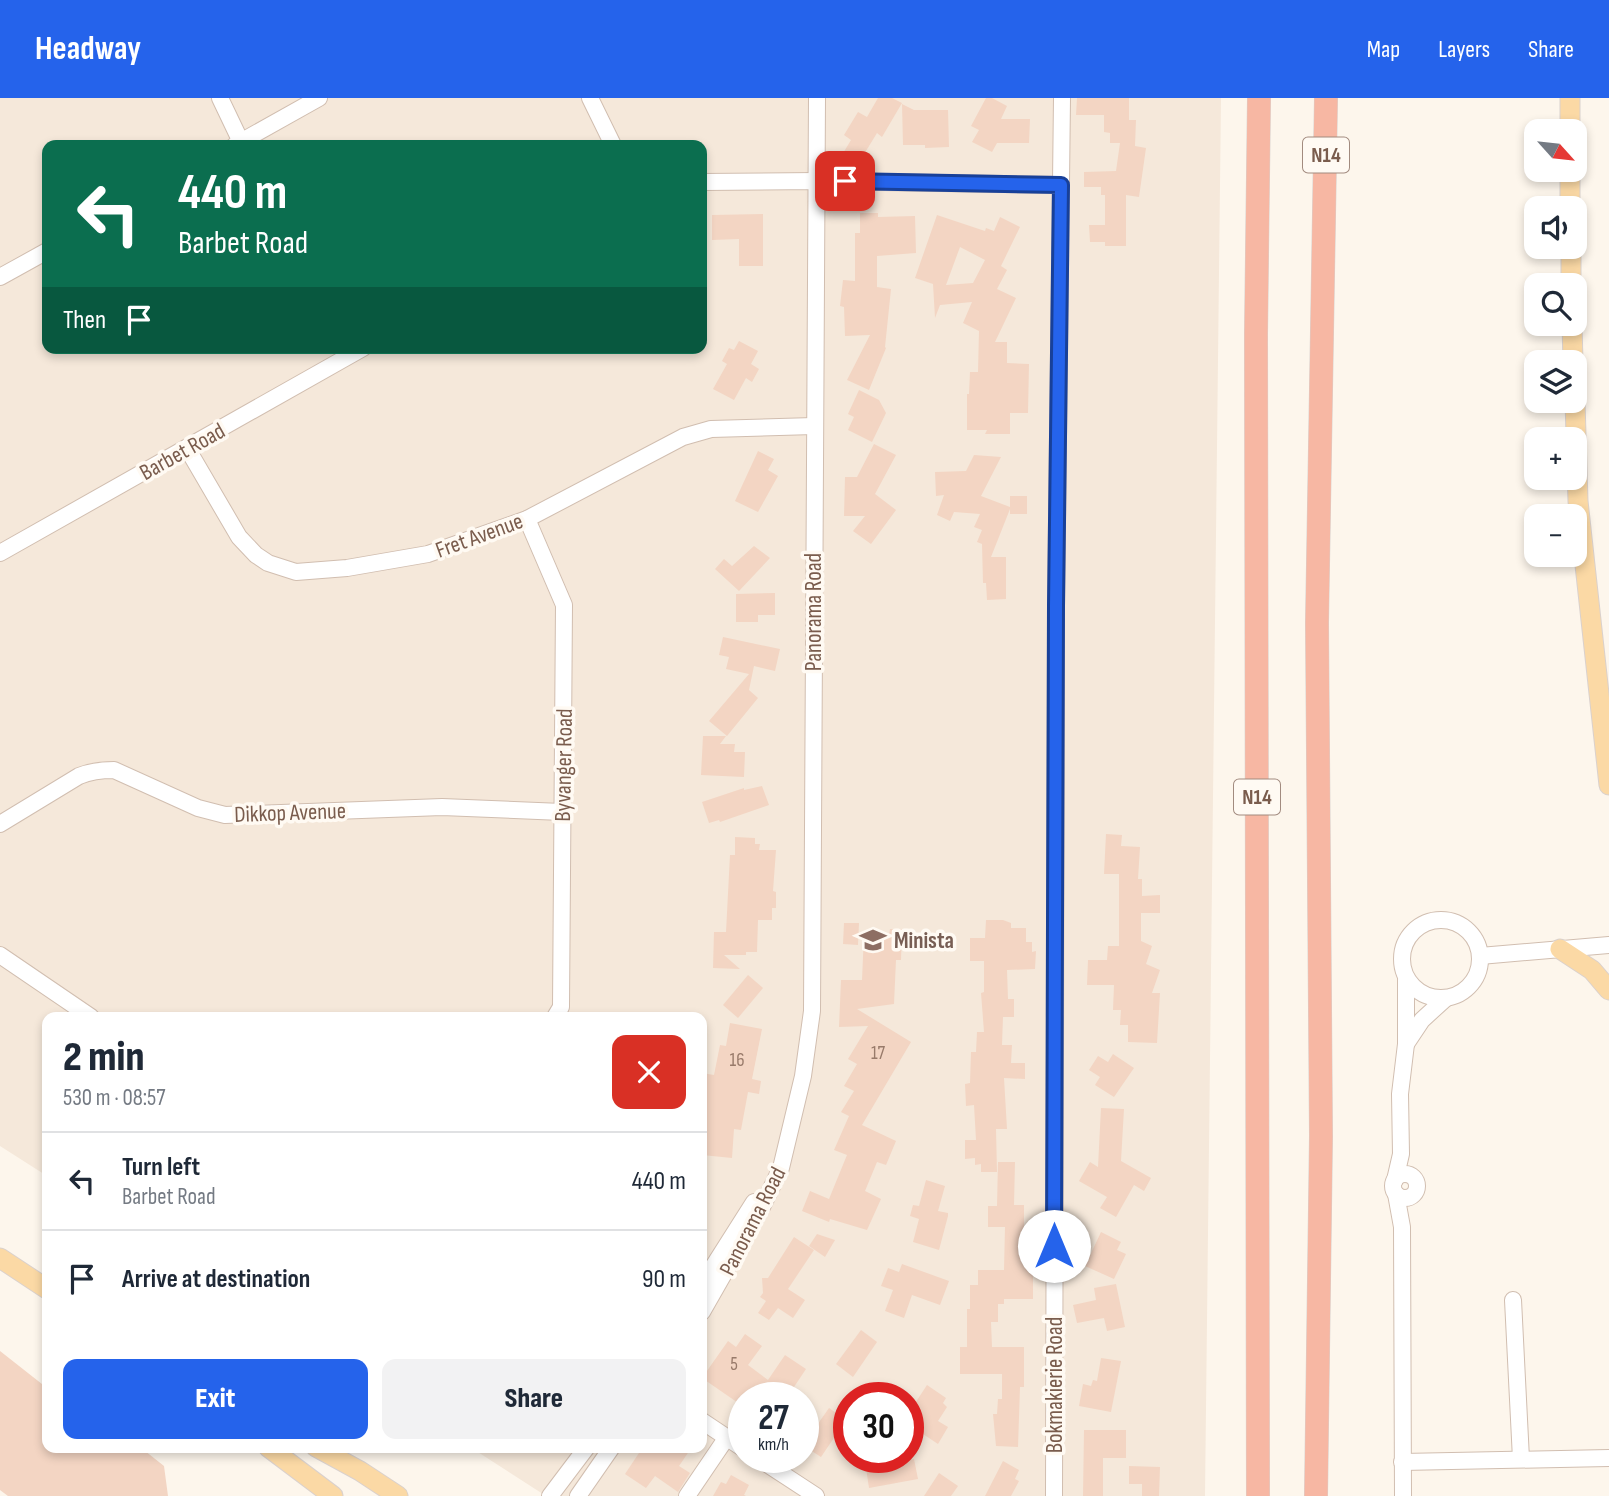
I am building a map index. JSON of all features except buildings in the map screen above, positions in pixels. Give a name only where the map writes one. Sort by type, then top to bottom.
[{"type":"highway","name":"N14","points":[[1258,1496],[1256,334],[1259,98]]},
{"type":"highway","name":"N14","points":[[1317,1496],[1321,1136],[1317,623],[1326,98]]},
{"type":"main road","points":[[1570,98],[1570,119]]},
{"type":"main road","points":[[1574,413],[1578,501],[1609,785]]},
{"type":"main road","points":[[1560,949],[1592,970],[1609,990]]},
{"type":"main road","points":[[0,1258],[42,1286]]},
{"type":"main road","points":[[276,1453],[332,1496]]},
{"type":"main road","points":[[327,1453],[398,1496]]},
{"type":"street","points":[[220,98],[237,140]]},
{"type":"street","points":[[243,140],[319,98]]},
{"type":"street","points":[[590,98],[611,140]]},
{"type":"street","name":"Panorama Road","points":[[707,1304],[781,1168],[803,1076],[812,1011],[817,98]]},
{"type":"street","name":"Bokmakierie Road","points":[[1054,1496],[1056,606],[1062,98]]},
{"type":"street","points":[[707,182],[1061,185]]},
{"type":"street","points":[[0,277],[42,254]]},
{"type":"street","name":"Barbet Road","points":[[0,553],[352,354]]},
{"type":"street","name":"Fret Avenue","points":[[187,448],[239,537],[256,555],[283,570],[296,572],[346,568],[428,554],[527,519],[683,437],[711,429],[814,426]]},
{"type":"street","name":"Byvanger Road","points":[[527,519],[564,604],[561,1007],[558,1012]]},
{"type":"street","name":"Dikkop Avenue","points":[[0,824],[79,776],[102,770],[114,770],[198,808],[225,815],[442,807],[562,812]]},
{"type":"street","points":[[1403,1496],[1402,1227],[1395,1187],[1401,1154],[1400,1094],[1406,1044],[1406,980],[1401,965],[1402,949],[1409,935],[1421,925],[1436,920],[1452,921],[1466,928],[1476,941],[1480,956],[1479,971],[1471,985],[1460,994],[1445,999],[1430,998],[1416,991],[1406,980]]},
{"type":"street","points":[[1480,956],[1609,944]]},
{"type":"street","points":[[0,956],[84,1012]]},
{"type":"street","points":[[1406,1044],[1422,1020],[1445,999]]},
{"type":"street","name":"Panorama Road","points":[[707,1276],[753,1204],[791,1124]]},
{"type":"street","points":[[1401,1154],[1415,1186],[1402,1227]]},
{"type":"street","points":[[1395,1187],[1401,1175],[1408,1174],[1415,1186]]},
{"type":"street","points":[[1513,1300],[1521,1459]]},
{"type":"street","points":[[687,1496],[727,1437],[707,1424]]},
{"type":"street","points":[[550,1496],[582,1453]]},
{"type":"street","points":[[578,1496],[607,1453]]},
{"type":"street","points":[[1402,1462],[1609,1458]]},
{"type":"street","points":[[781,1473],[816,1496]]},
{"type":"shaded area","points":[[0,98],[1221,98],[1205,1496],[546,1496],[479,1453],[707,1453],[707,1012],[42,1012],[42,1173],[0,1146]]},
{"type":"place","name":"Minista","points":[[873,940]]},
{"type":"route","points":[[845,181],[1061,185],[1056,606],[1054,1246]]}]
